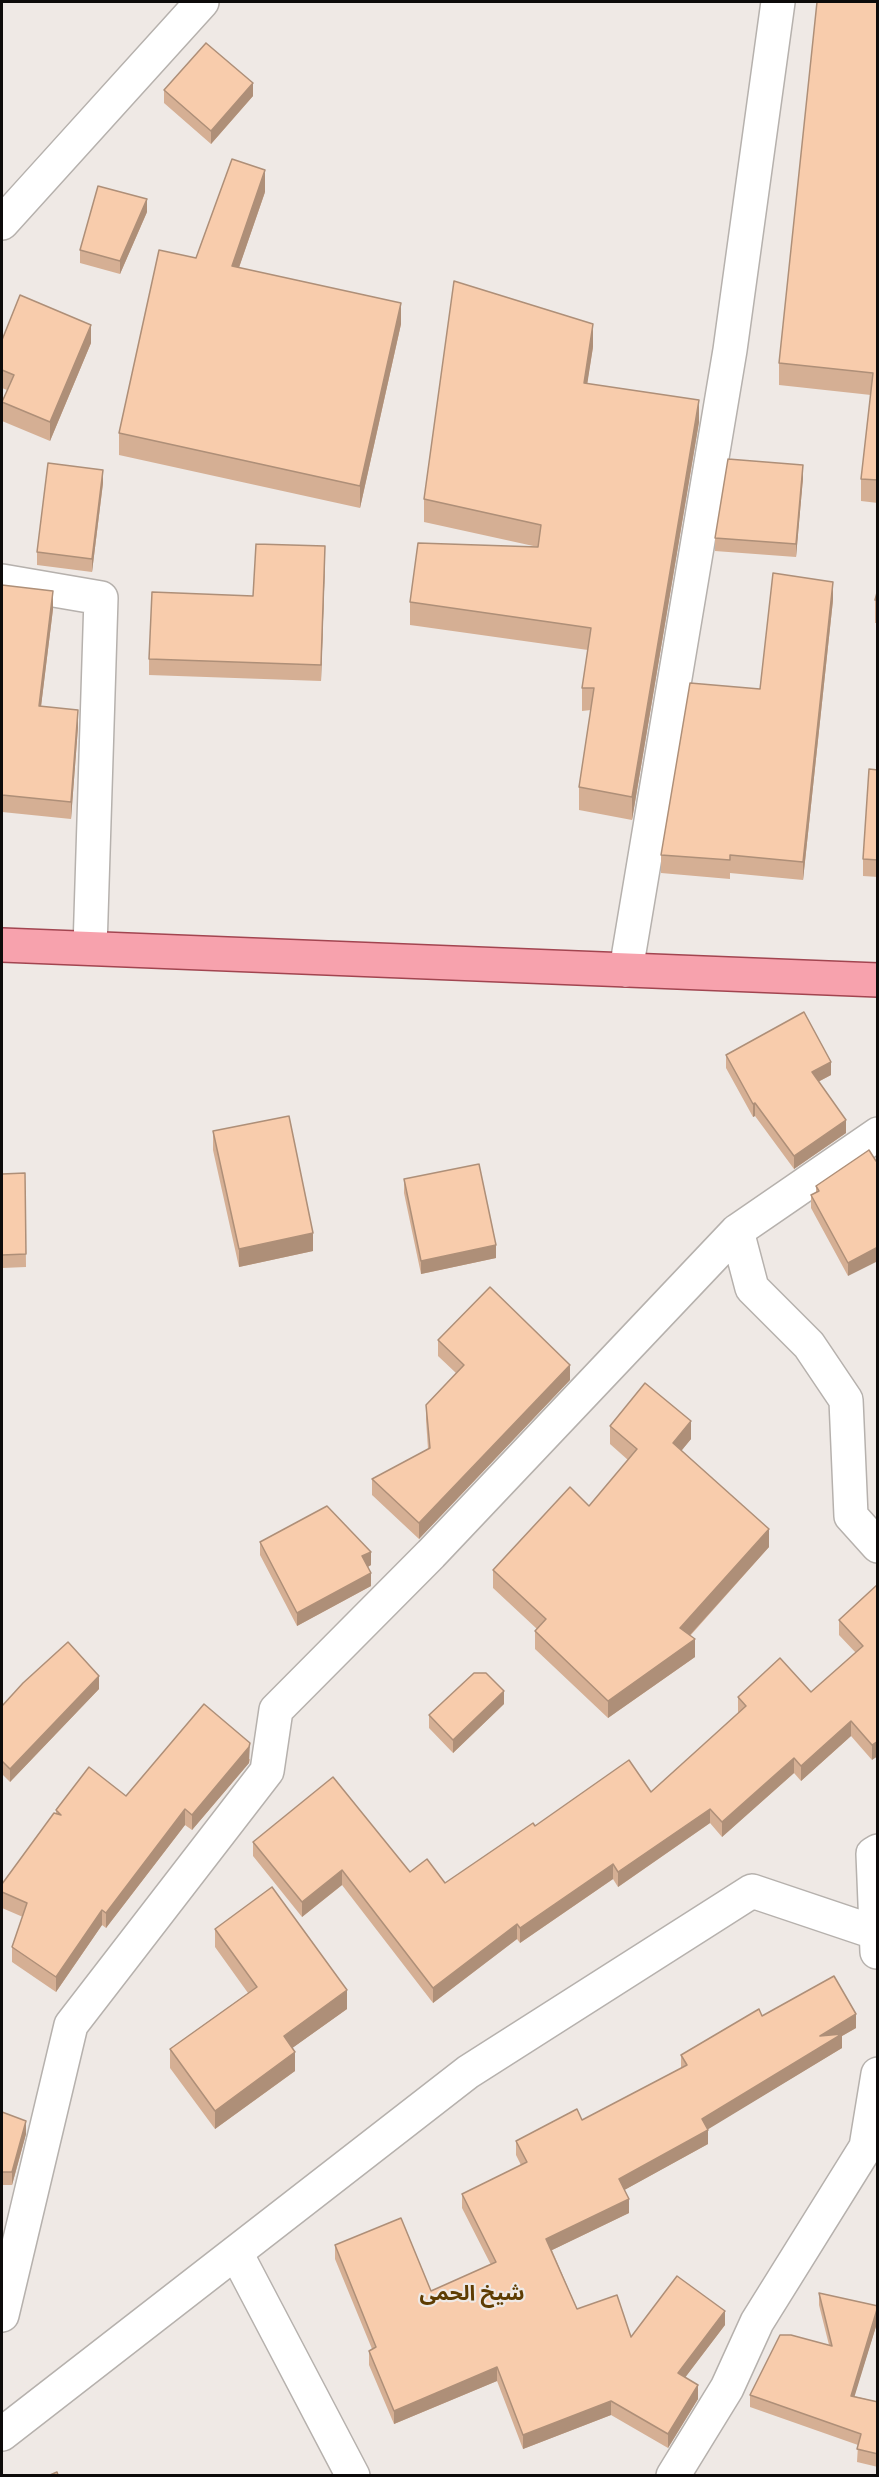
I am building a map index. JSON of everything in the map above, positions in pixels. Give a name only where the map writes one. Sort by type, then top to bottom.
[{"type":"main road","points":[[2,945],[878,980]]},
{"type":"street","points":[[2,223],[202,2]]},
{"type":"street","points":[[626,970],[730,350],[778,2]]},
{"type":"street","points":[[2,581],[101,598],[90,948]]},
{"type":"street","points":[[2,2315],[71,2025],[267,1771],[276,1710],[440,1546],[737,1231],[878,1134]]},
{"type":"street","points":[[737,1231],[752,1288],[809,1345],[846,1400],[851,1516],[878,1546]]},
{"type":"street","points":[[2,2434],[468,2072],[752,1891],[877,1943],[873,1854],[878,1851]]},
{"type":"street","points":[[673,2475],[727,2388],[757,2322],[866,2147],[878,2074]]},
{"type":"street","points":[[236,2253],[353,2475]]},
{"type":"building","points":[[817,2],[878,2],[878,480],[861,479],[873,373],[779,363]]},
{"type":"building","points":[[206,43],[253,83],[211,131],[164,90]]},
{"type":"building","points":[[232,159],[265,170],[232,266],[401,303],[360,486],[119,433],[159,250],[196,258]]},
{"type":"building","points":[[98,186],[147,199],[120,261],[80,250]]},
{"type":"building","points":[[454,281],[593,324],[584,383],[699,400],[632,797],[579,787],[594,688],[582,688],[591,628],[410,602],[418,543],[538,547],[541,525],[424,499]]},
{"type":"building","points":[[20,295],[91,325],[50,422],[2,402],[14,375],[2,370],[2,340]]},
{"type":"building","points":[[728,459],[803,465],[796,544],[715,538]]},
{"type":"building","points":[[48,463],[103,470],[92,559],[37,552]]},
{"type":"building","points":[[256,544],[325,546],[321,665],[149,659],[152,592],[253,596]]},
{"type":"building","points":[[773,573],[833,582],[803,862],[730,855],[730,860],[661,855],[690,683],[760,689]]},
{"type":"building","points":[[2,585],[53,591],[39,706],[78,710],[71,802],[2,795]]},
{"type":"building","points":[[869,769],[878,770],[878,860],[863,859]]},
{"type":"building","points":[[804,1012],[831,1062],[812,1072],[846,1120],[794,1156],[755,1103],[753,1104],[726,1055]]},
{"type":"building","points":[[289,1116],[313,1233],[239,1249],[213,1131]]},
{"type":"building","points":[[869,1150],[876,1161],[878,1160],[878,1247],[848,1263],[811,1195],[819,1191],[816,1186]]},
{"type":"building","points":[[479,1164],[496,1245],[421,1261],[404,1179]]},
{"type":"building","points":[[25,1173],[26,1254],[2,1255],[2,1174]]},
{"type":"building","points":[[490,1287],[570,1365],[419,1523],[372,1479],[430,1448],[426,1405],[464,1365],[438,1340]]},
{"type":"building","points":[[645,1383],[691,1421],[673,1443],[769,1529],[680,1628],[695,1639],[608,1701],[535,1631],[546,1619],[493,1570],[570,1487],[589,1506],[637,1449],[610,1426]]},
{"type":"building","points":[[327,1506],[371,1552],[362,1556],[371,1573],[297,1613],[260,1542]]},
{"type":"building","points":[[878,1584],[878,1741],[872,1745],[851,1721],[801,1766],[794,1758],[722,1822],[710,1809],[618,1872],[613,1864],[520,1928],[517,1924],[433,1988],[342,1870],[302,1902],[253,1842],[333,1777],[410,1872],[427,1859],[445,1883],[533,1823],[535,1826],[629,1760],[651,1792],[746,1706],[738,1697],[780,1658],[811,1692],[863,1646],[839,1620]]},
{"type":"building","points":[[68,1642],[99,1676],[10,1769],[2,1761],[2,1706],[23,1683]]},
{"type":"building","points":[[474,1673],[486,1673],[504,1691],[453,1740],[429,1715]]},
{"type":"building","points":[[204,1704],[250,1743],[249,1747],[192,1815],[185,1809],[106,1913],[102,1910],[56,1977],[12,1947],[27,1903],[2,1892],[2,1884],[54,1813],[61,1815],[56,1810],[89,1767],[126,1796]]},
{"type":"building","points":[[272,1887],[347,1990],[284,2036],[295,2052],[215,2111],[170,2049],[257,1987],[215,1929]]},
{"type":"building","points":[[834,1976],[856,2014],[820,2036],[842,2034],[702,2119],[708,2130],[619,2179],[629,2199],[546,2239],[577,2309],[617,2295],[631,2337],[677,2276],[725,2311],[678,2373],[698,2385],[668,2434],[611,2401],[523,2435],[497,2367],[394,2411],[369,2351],[376,2347],[335,2245],[401,2218],[431,2291],[496,2262],[462,2194],[527,2162],[516,2141],[577,2109],[582,2120],[687,2065],[681,2055],[759,2009],[762,2016]]},
{"type":"building","points":[[2,2112],[26,2121],[12,2172],[2,2172]]},
{"type":"building","points":[[819,2293],[878,2306],[851,2396],[878,2402],[878,2454],[857,2449],[861,2434],[750,2395],[780,2335],[791,2335],[832,2346]]},
{"type":"district","name":"شيخ الحمى","points":[[472,2294]]}]
